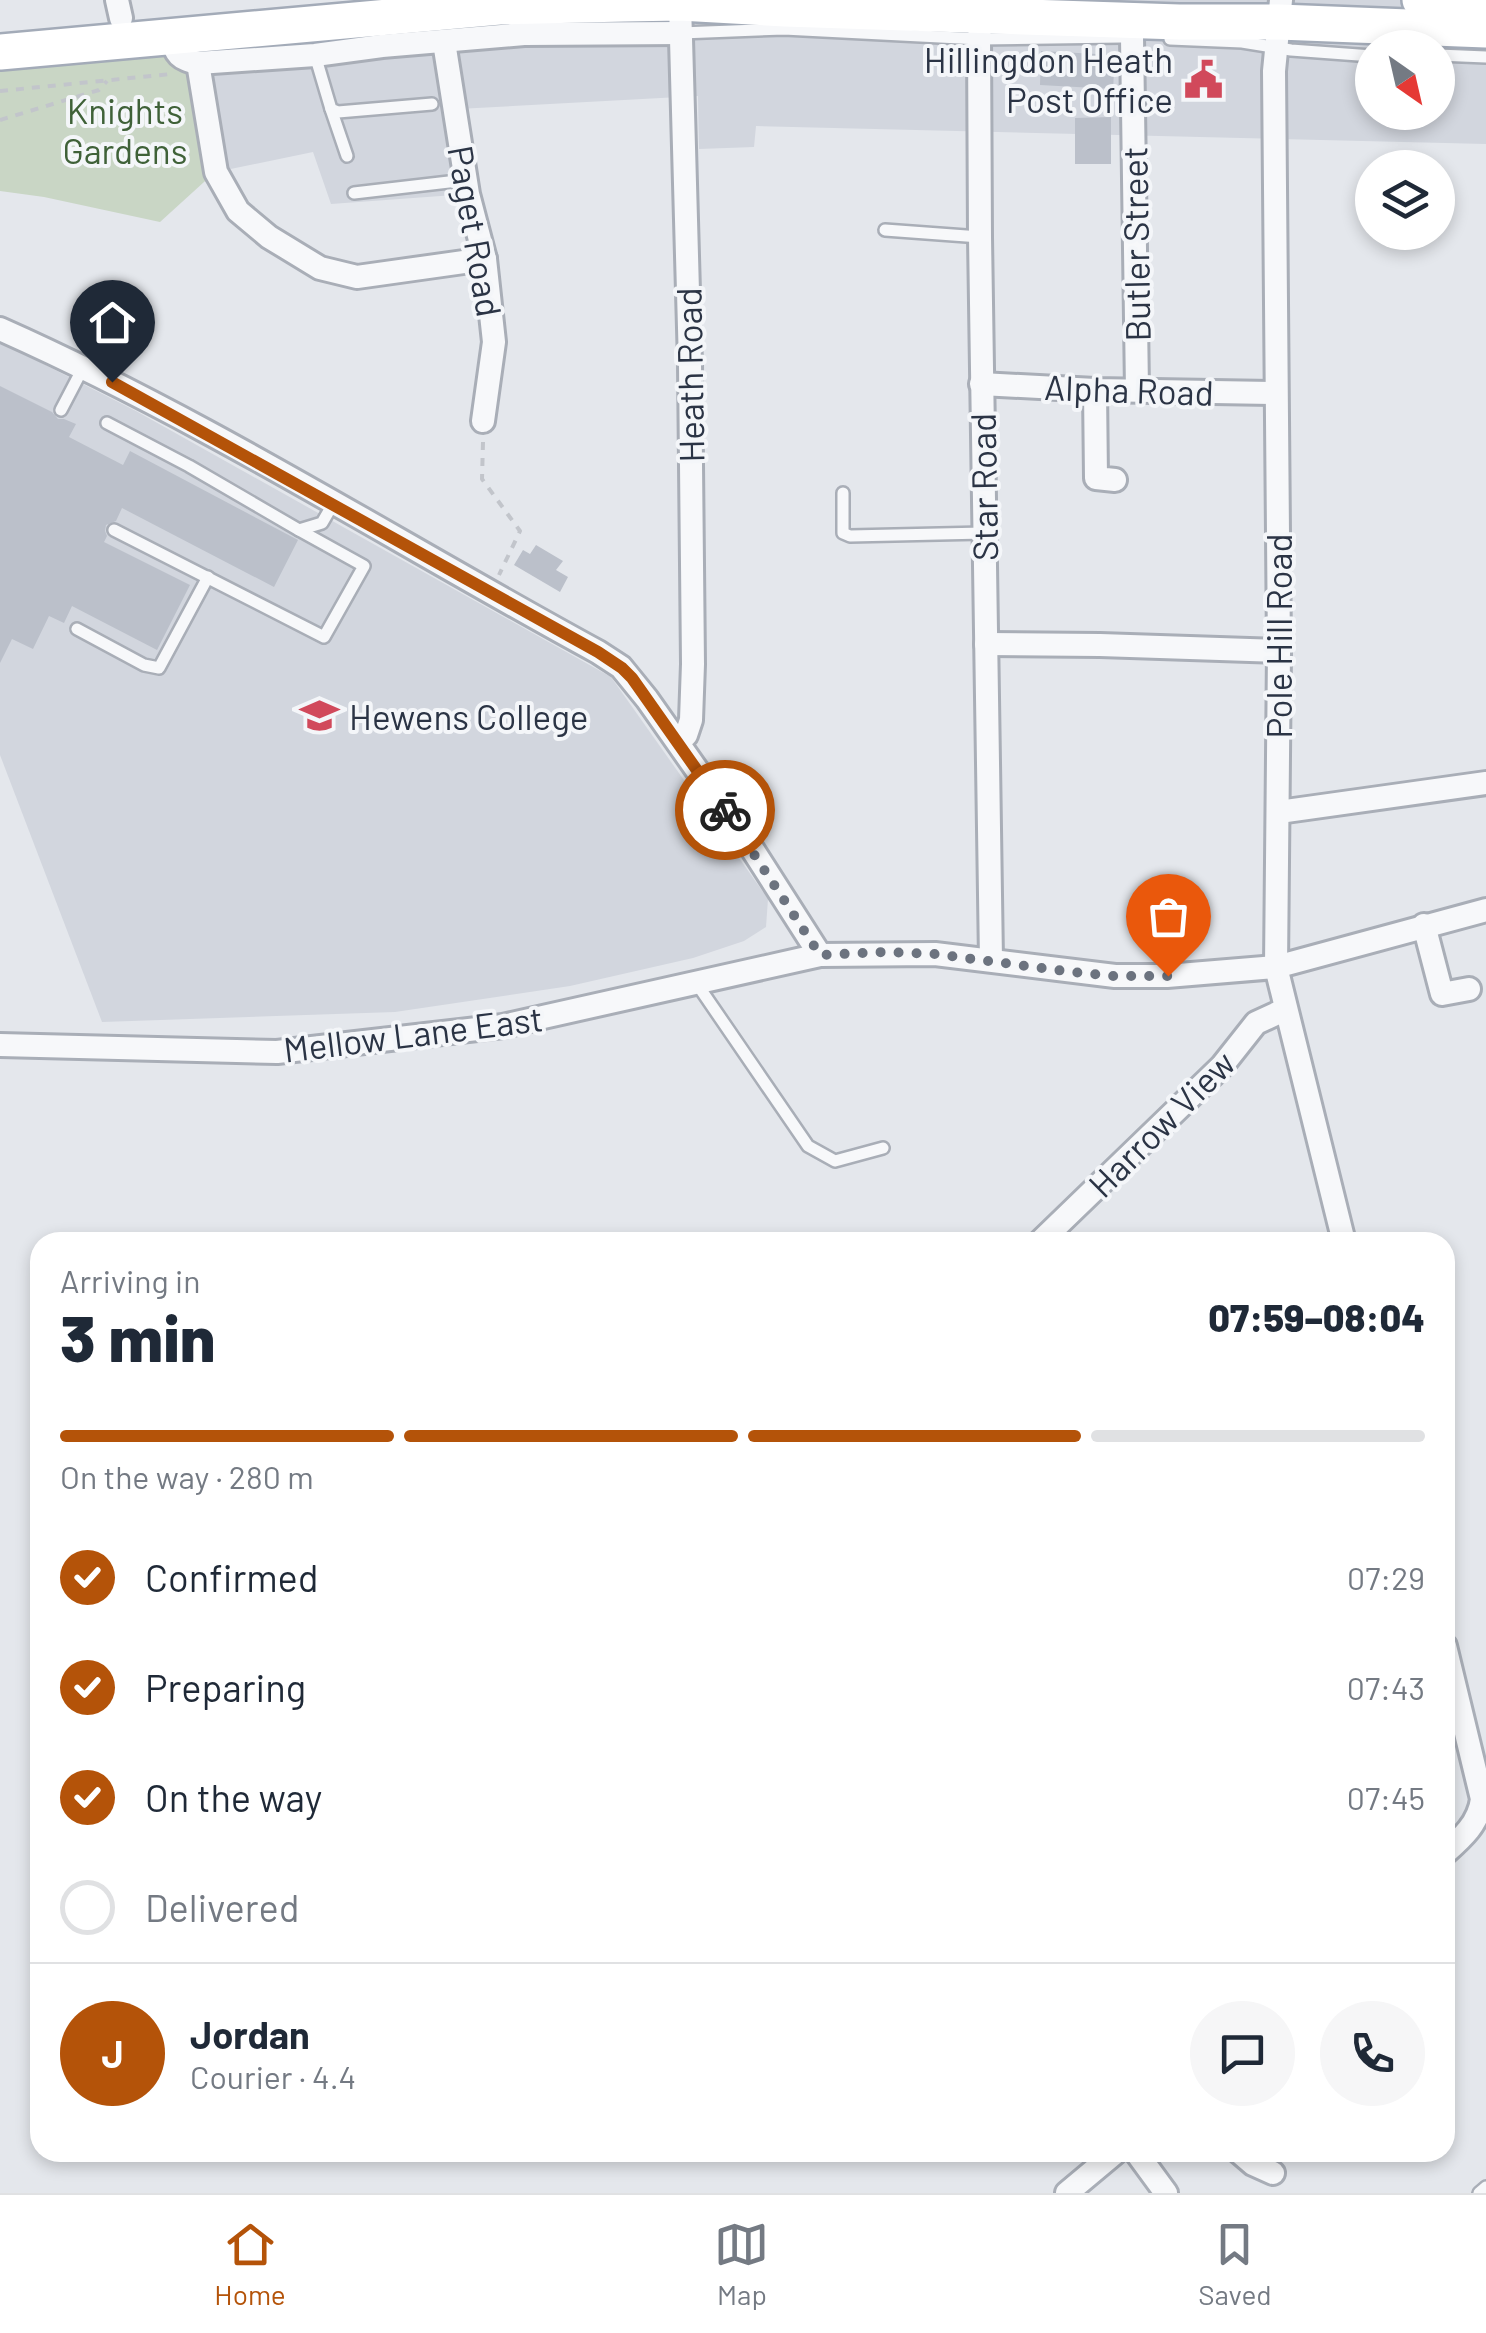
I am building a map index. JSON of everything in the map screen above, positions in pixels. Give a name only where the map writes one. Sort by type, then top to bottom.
[{"type":"main road","points":[[0,29],[119,9],[315,0]]},
{"type":"main road","points":[[1420,0],[1486,2]]},
{"type":"main road","points":[[0,52],[499,7],[680,18],[785,9],[980,18],[1486,30]]},
{"type":"street","points":[[170,36],[176,54],[198,64],[314,55],[374,21],[444,42],[680,18]]},
{"type":"street","name":"Heath Road","points":[[678,742],[686,735],[691,720],[693,664],[690,364],[680,18]]},
{"type":"street","name":"Star Road","points":[[980,18],[990,960]]},
{"type":"street","name":"Pole Hill Road","points":[[1279,23],[1274,72],[1279,651],[1276,967],[1341,1232]]},
{"type":"street","name":"Butler Street","points":[[1137,390],[1140,38]]},
{"type":"street","name":"Paget Road","points":[[444,42],[466,180],[485,259],[494,342],[483,421]]},
{"type":"street","points":[[198,64],[216,172],[238,211],[269,236],[320,268],[357,277],[485,259]]},
{"type":"street","points":[[0,329],[84,366],[622,668],[751,847],[820,955]]},
{"type":"street","name":"Alpha Road","points":[[982,384],[1276,393]]},
{"type":"street","points":[[1095,390],[1096,478],[1114,480]]},
{"type":"street","points":[[986,644],[1279,651]]},
{"type":"street","points":[[1279,812],[1486,783]]},
{"type":"street","name":"Mellow Lane East","points":[[0,1046],[278,1052],[502,1026],[820,955],[935,954],[1114,976],[1276,967],[1486,910]]},
{"type":"street","points":[[1424,925],[1442,994],[1469,988]]},
{"type":"street","name":"Harrow View","points":[[1050,1232],[1222,1066],[1256,1023],[1284,1010]]},
{"type":"street","points":[[1455,1688],[1482,1800],[1480,1830],[1455,1846]]},
{"type":"street","points":[[1067,2193],[1104,2162]]},
{"type":"street","points":[[1143,2162],[1166,2193]]},
{"type":"street","points":[[1250,2162],[1273,2173]]},
{"type":"lane","points":[[980,18],[1140,38]]},
{"type":"lane","points":[[1163,39],[1242,42],[1279,23],[1355,50]]},
{"type":"lane","points":[[314,55],[347,156]]},
{"type":"lane","points":[[1455,56],[1486,57]]},
{"type":"lane","points":[[331,109],[338,112],[432,104]]},
{"type":"lane","points":[[354,192],[466,180]]},
{"type":"lane","points":[[885,230],[980,238]]},
{"type":"lane","points":[[60,410],[84,366]]},
{"type":"lane","points":[[107,423],[364,566],[324,637],[114,530]]},
{"type":"lane","points":[[843,493],[843,533],[850,536],[984,533]]},
{"type":"lane","points":[[299,530],[322,523],[333,504]]},
{"type":"lane","points":[[77,629],[144,665],[160,668],[208,577]]},
{"type":"lane","points":[[698,984],[808,1146],[834,1161],[883,1148]]},
{"type":"lane","points":[[1479,2193],[1486,2186]]},
{"type":"path","points":[[0,90],[166,75],[198,64]]},
{"type":"path","points":[[0,120],[99,90],[107,82]]},
{"type":"path","points":[[483,421],[482,479],[520,531],[490,592]]},
{"type":"shaded area","points":[[737,0],[1486,0],[1486,144],[756,126],[754,147],[699,149],[698,96],[458,109],[468,194],[331,204],[313,152],[216,172],[198,63],[738,29]]},
{"type":"shaded area","name":"Hewens College","points":[[0,342],[136,411],[611,677],[768,899],[766,927],[744,941],[693,958],[570,986],[395,1012],[102,1022],[0,755]]},
{"type":"green space","name":"Knights Gardens","points":[[166,44],[198,63],[215,172],[160,222],[0,191],[0,58]]},
{"type":"building","points":[[1041,51],[1115,55],[1113,89],[1040,85]]},
{"type":"building","points":[[1111,117],[1111,164],[1075,164],[1075,118]]},
{"type":"building","points":[[0,386],[52,412],[58,419],[76,424],[69,437],[123,465],[130,451],[298,540],[274,587],[122,508],[116,521],[106,525],[104,542],[190,585],[157,650],[72,606],[64,623],[49,616],[33,649],[12,639],[0,663]]},
{"type":"building","points":[[536,545],[563,561],[556,570],[568,577],[560,592],[514,565],[523,550],[530,554]]},
{"type":"way so far","points":[[725,810],[820,955],[935,954],[1114,976],[1168,976]]},
{"type":"place","name":"Hillingdon Heath Post Office","points":[[1203,79]]},
{"type":"place","name":"Hewens College","points":[[319,716]]},
{"type":"route","points":[[112,382],[622,668],[725,810]]}]
